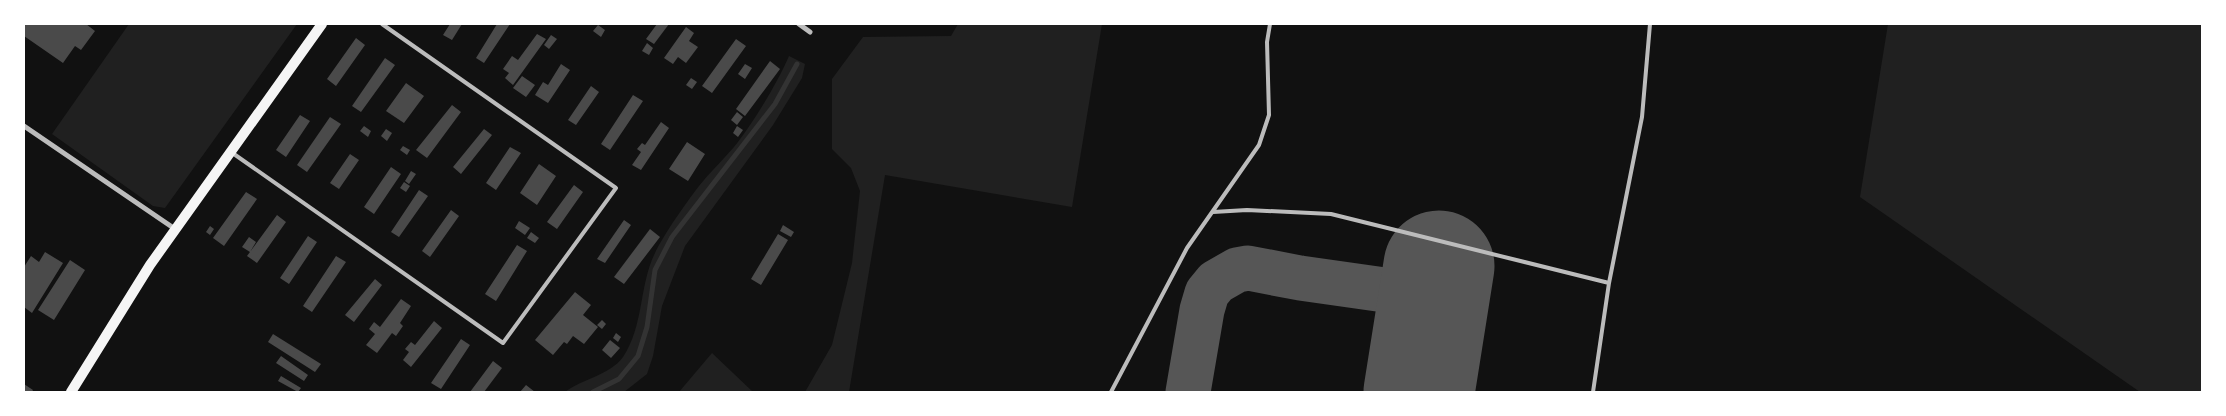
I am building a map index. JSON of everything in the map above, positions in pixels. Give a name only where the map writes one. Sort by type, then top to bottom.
[{"type":"main road","points":[[71,392],[150,265],[322,24]]},
{"type":"street","points":[[799,24],[810,32]]},
{"type":"street","points":[[24,126],[175,229]]},
{"type":"lane","points":[[230,151],[503,343],[616,188],[382,24]]},
{"type":"lane","points":[[1111,392],[1187,248],[1259,145],[1268,115],[1267,42],[1270,24]]},
{"type":"lane","points":[[1593,392],[1609,283],[1642,117],[1650,24]]},
{"type":"lane","points":[[1213,212],[1246,210],[1331,214],[1609,283]]},
{"type":"shaded area","points":[[129,24],[297,24],[165,208],[153,206],[52,134]]},
{"type":"shaded area","points":[[958,24],[1102,24],[1072,207],[885,175],[849,392],[805,392],[832,345],[852,263],[860,191],[851,168],[832,149],[832,79],[863,37],[951,36]]},
{"type":"shaded area","points":[[1888,24],[2202,24],[2202,392],[2140,392],[1860,197]]},
{"type":"shaded area","points":[[789,56],[805,64],[802,78],[773,125],[685,246],[662,306],[653,356],[647,374],[624,392],[565,392],[603,373],[623,357],[635,332],[646,278],[659,245],[699,186],[749,127]]},
{"type":"shaded area","points":[[712,353],[753,392],[679,392]]},
{"type":"building","points":[[24,24],[86,24],[95,31],[81,50],[75,46],[63,63],[24,36]]},
{"type":"building","points":[[450,24],[462,24],[452,40],[443,35]]},
{"type":"building","points":[[497,24],[510,24],[484,63],[476,58]]},
{"type":"building","points":[[657,24],[669,24],[654,44],[646,39]]},
{"type":"building","points":[[598,25],[605,30],[601,37],[593,31]]},
{"type":"building","points":[[686,27],[694,33],[689,41],[698,47],[686,63],[678,57],[673,64],[664,58]]},
{"type":"building","points":[[537,34],[546,39],[513,85],[505,78],[509,73],[503,69],[512,56],[518,60]]},
{"type":"building","points":[[551,35],[557,39],[549,49],[544,45]]},
{"type":"building","points":[[356,38],[365,45],[336,86],[327,79]]},
{"type":"building","points":[[736,39],[746,46],[712,93],[702,86]]},
{"type":"building","points":[[647,43],[653,48],[649,55],[642,51]]},
{"type":"building","points":[[385,58],[395,65],[361,112],[352,106]]},
{"type":"building","points":[[770,61],[780,69],[745,116],[736,109]]},
{"type":"building","points":[[561,64],[570,70],[548,103],[535,95],[543,82],[548,85]]},
{"type":"building","points":[[745,64],[752,68],[745,79],[738,74]]},
{"type":"building","points":[[522,76],[535,85],[526,97],[513,88]]},
{"type":"building","points":[[691,78],[697,82],[692,89],[686,85]]},
{"type":"building","points":[[406,83],[424,96],[404,123],[386,111]]},
{"type":"building","points":[[591,86],[599,92],[576,125],[568,120]]},
{"type":"building","points":[[633,95],[643,101],[610,150],[601,144]]},
{"type":"building","points":[[452,105],[461,112],[427,158],[416,150]]},
{"type":"building","points":[[737,112],[743,117],[737,125],[731,120]]},
{"type":"building","points":[[300,115],[310,121],[286,157],[276,150]]},
{"type":"building","points":[[330,117],[341,124],[307,172],[297,165]]},
{"type":"building","points":[[661,122],[669,128],[641,170],[632,165],[641,152],[637,149],[642,143],[645,145]]},
{"type":"building","points":[[364,126],[371,131],[368,137],[360,131]]},
{"type":"building","points":[[737,126],[743,130],[738,137],[733,133]]},
{"type":"building","points":[[386,129],[392,133],[387,141],[381,136]]},
{"type":"building","points":[[484,129],[492,135],[461,174],[453,167]]},
{"type":"building","points":[[687,142],[705,154],[688,181],[669,169]]},
{"type":"building","points":[[403,146],[410,150],[407,155],[400,150]]},
{"type":"building","points":[[510,147],[521,153],[496,190],[486,183]]},
{"type":"building","points":[[350,154],[359,160],[339,189],[330,183]]},
{"type":"building","points":[[539,164],[556,176],[537,205],[520,193]]},
{"type":"building","points":[[391,167],[401,174],[374,214],[364,207]]},
{"type":"building","points":[[411,171],[416,174],[409,184],[405,181]]},
{"type":"building","points":[[404,182],[410,186],[406,192],[400,188]]},
{"type":"building","points":[[574,185],[583,192],[557,229],[547,222]]},
{"type":"building","points":[[419,190],[428,196],[399,237],[391,232]]},
{"type":"building","points":[[246,192],[257,199],[224,246],[213,238]]},
{"type":"building","points":[[451,210],[459,216],[430,257],[422,251]]},
{"type":"building","points":[[277,215],[286,222],[257,263],[247,256]]},
{"type":"building","points":[[624,220],[631,225],[605,263],[597,259]]},
{"type":"building","points":[[519,221],[530,228],[525,235],[515,228]]},
{"type":"building","points":[[783,225],[794,232],[791,237],[780,231]]},
{"type":"building","points":[[210,226],[214,229],[210,235],[206,232]]},
{"type":"building","points":[[650,229],[660,237],[624,284],[614,277]]},
{"type":"building","points":[[531,232],[539,238],[535,243],[527,238]]},
{"type":"building","points":[[778,234],[788,240],[761,285],[751,279]]},
{"type":"building","points":[[308,236],[317,242],[289,284],[280,278]]},
{"type":"building","points":[[249,237],[256,242],[250,252],[242,247]]},
{"type":"building","points":[[517,245],[527,251],[496,301],[485,294]]},
{"type":"building","points":[[45,252],[63,263],[32,313],[24,307],[24,267],[31,256],[39,262]]},
{"type":"building","points":[[336,256],[346,262],[312,312],[303,306]]},
{"type":"building","points":[[70,260],[85,270],[54,320],[38,310]]},
{"type":"building","points":[[375,279],[382,285],[354,322],[345,315]]},
{"type":"building","points":[[575,292],[591,305],[583,315],[598,327],[584,344],[573,336],[567,344],[564,342],[553,355],[535,340]]},
{"type":"building","points":[[401,299],[411,306],[400,323],[403,326],[396,336],[392,333],[377,353],[366,345],[375,334],[369,329],[374,322],[380,327]]},
{"type":"building","points":[[602,320],[606,324],[602,329],[597,325]]},
{"type":"building","points":[[434,321],[442,328],[411,367],[403,360],[409,352],[405,349],[411,342],[415,345]]},
{"type":"building","points":[[616,333],[621,337],[618,342],[613,338]]},
{"type":"building","points":[[273,334],[321,364],[315,372],[268,342]]},
{"type":"building","points":[[461,339],[470,345],[441,389],[431,383]]},
{"type":"building","points":[[610,340],[620,348],[611,358],[602,350]]},
{"type":"building","points":[[281,356],[308,375],[304,381],[276,363]]},
{"type":"building","points":[[493,361],[502,368],[484,392],[470,392]]},
{"type":"building","points":[[281,376],[301,388],[298,392],[278,381]]},
{"type":"building","points":[[24,384],[33,390],[32,392],[24,392]]},
{"type":"building","points":[[526,385],[535,392],[520,392]]},
{"type":"waterway","points":[[593,392],[619,379],[638,356],[647,327],[655,270],[672,237],[775,104],[797,64]]},
{"type":"taxiway","points":[[1188,392],[1202,310],[1207,293],[1216,282],[1237,270],[1248,268],[1300,278],[1434,297]]},
{"type":"runway","points":[[1419,392],[1439,266]]}]
